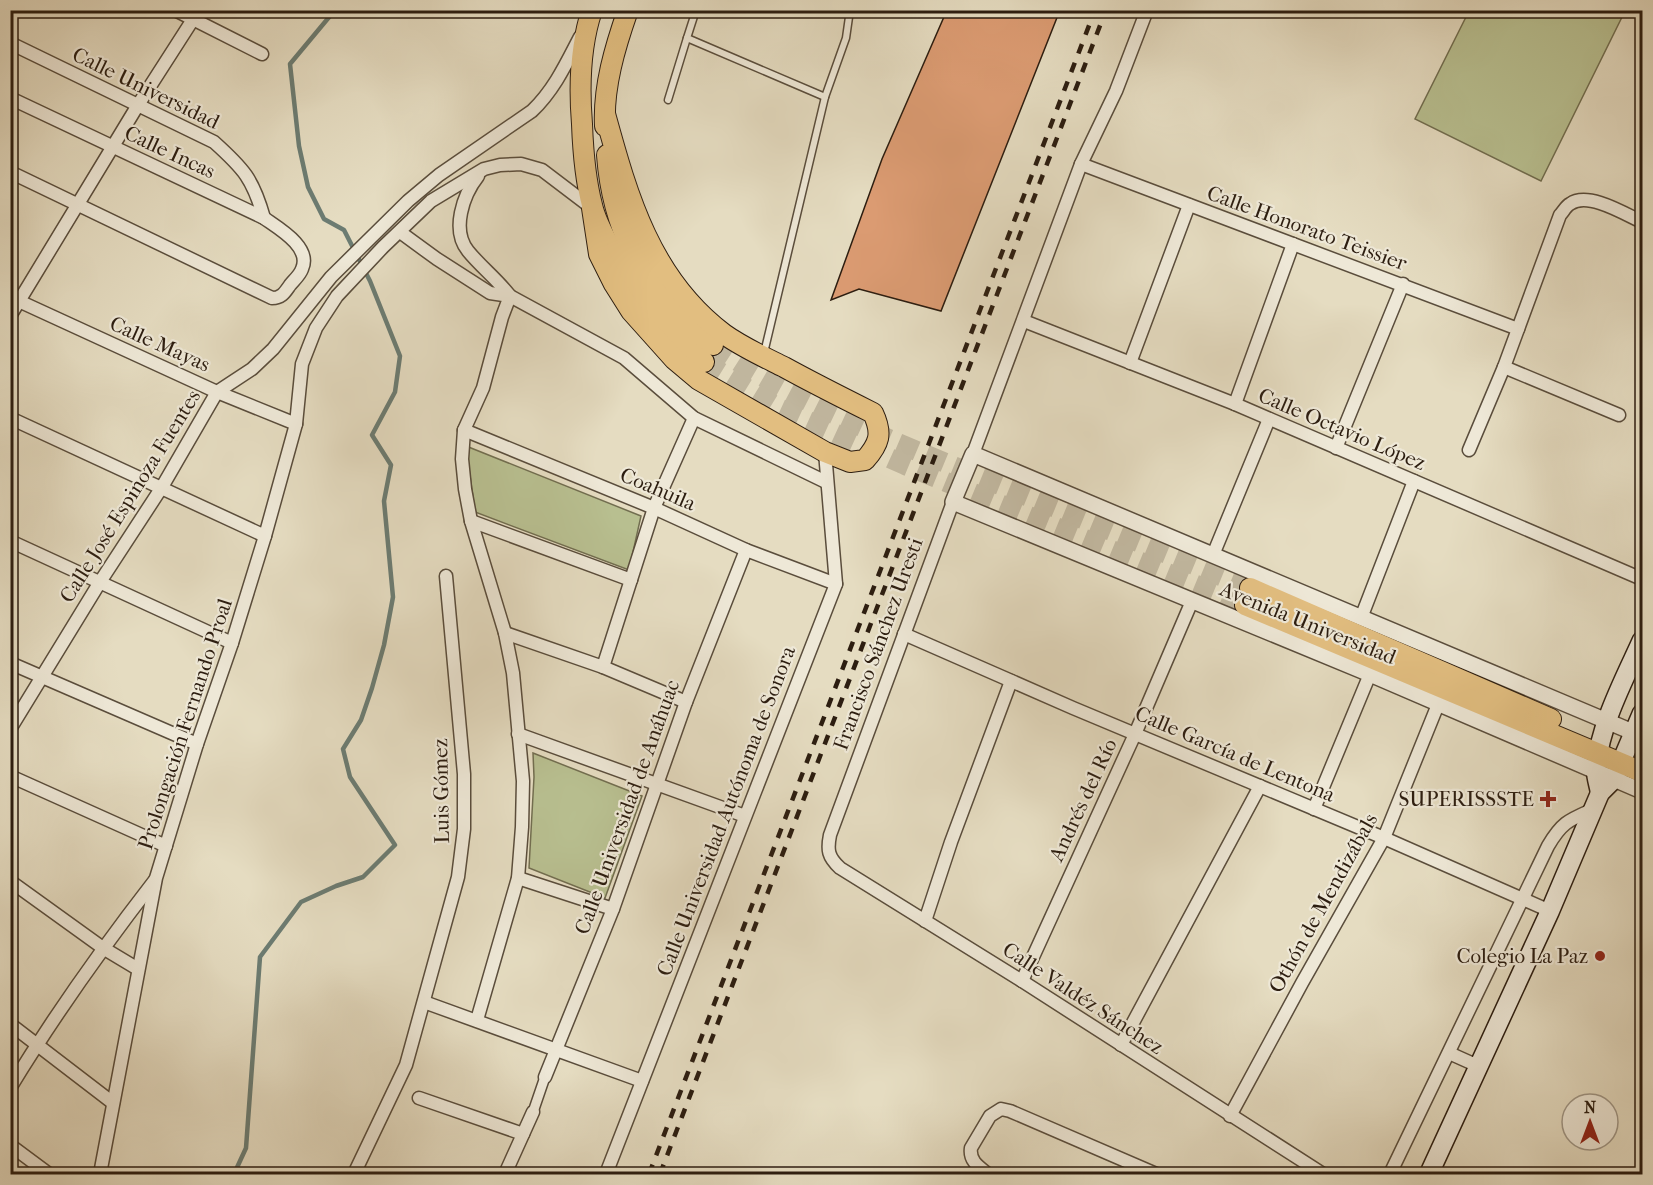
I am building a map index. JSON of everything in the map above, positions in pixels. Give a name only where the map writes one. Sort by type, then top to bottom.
[{"type":"main road","points":[[592,208],[619,264],[639,297],[658,321],[708,354],[645,274],[624,235],[609,182],[605,114],[609,76],[628,10]]},
{"type":"main road","points":[[590,17],[582,68],[580,106],[584,165],[597,243],[603,262],[631,311],[656,341],[699,380],[825,452],[850,462],[865,460],[876,447],[880,427],[873,413],[763,357],[724,334],[671,281],[643,232],[624,182],[605,114]]},
{"type":"main road","name":"Avenida Universidad","points":[[1599,756],[1248,596],[1441,696],[1599,756],[1626,763],[1642,772]]},
{"type":"main road","points":[[1597,801],[1599,756],[1607,722],[1615,698],[1642,640]]},
{"type":"main road","points":[[1429,1174],[1550,911],[1597,801],[1626,763],[1638,734],[1642,713]]},
{"type":"street","points":[[175,10],[196,15],[262,54]]},
{"type":"street","points":[[973,454],[1081,164],[1116,91],[1147,10]]},
{"type":"street","points":[[10,316],[15,299],[79,203],[196,15]]},
{"type":"street","name":"Calle José Espinoza Fuentes","points":[[10,729],[100,582],[162,487],[217,392],[252,369],[273,349],[331,277],[408,201],[439,175],[509,128],[545,98],[555,85],[590,17]]},
{"type":"street","name":"Calle Universidad","points":[[10,43],[214,142],[250,179],[264,218]]},
{"type":"street","name":"Calle Incas","points":[[10,98],[264,218],[283,231],[298,246],[303,255],[302,270],[282,296],[275,298],[79,203]]},
{"type":"street","points":[[510,296],[498,280],[467,250],[459,227],[466,195],[470,186],[484,169],[500,165],[521,164],[542,170],[592,208]]},
{"type":"street","name":"Calle Honorato Teissier","points":[[1081,164],[1518,328]]},
{"type":"street","name":"Prolongación Fernando Proal","points":[[100,1174],[156,878],[196,744],[265,536],[296,424],[302,364],[308,345],[337,296],[383,247],[431,201],[484,169]]},
{"type":"street","points":[[10,172],[79,203]]},
{"type":"street","points":[[1468,450],[1504,367],[1560,215],[1569,204],[1577,201],[1596,201],[1642,222]]},
{"type":"street","points":[[1130,363],[1189,205]]},
{"type":"street","points":[[400,232],[436,260],[490,293],[510,296],[624,358],[694,418],[826,482]]},
{"type":"street","points":[[1235,404],[1293,244]]},
{"type":"street","points":[[1336,448],[1403,284]]},
{"type":"street","points":[[477,1020],[518,878],[523,781],[513,673],[506,633],[471,521],[462,459],[464,430],[483,388],[510,296]]},
{"type":"street","name":"Calle Mayas","points":[[15,299],[217,392],[296,424]]},
{"type":"street","name":"Calle Octavio López","points":[[1024,321],[1235,404],[1642,579]]},
{"type":"street","points":[[1504,367],[1619,415]]},
{"type":"street","points":[[10,418],[265,536]]},
{"type":"street","points":[[603,667],[654,508],[694,418]]},
{"type":"street","points":[[1212,555],[1269,419]]},
{"type":"street","name":"Coahuila","points":[[464,430],[654,508],[746,550],[836,584]]},
{"type":"street","name":"Calle Universidad Autónoma de Sonora","points":[[606,1174],[836,584],[825,452]]},
{"type":"street","name":"Francisco Sánchez Uresti","points":[[827,850],[830,835],[904,634],[973,454]]},
{"type":"street","name":"Avenida Universidad","points":[[973,454],[1638,734]]},
{"type":"street","points":[[1360,618],[1414,481]]},
{"type":"street","name":"Avenida Universidad","points":[[953,502],[1370,674],[1441,696]]},
{"type":"street","points":[[471,521],[631,580]]},
{"type":"street","points":[[10,541],[231,644]]},
{"type":"street","name":"Calle Universidad de Anáhuac","points":[[545,1077],[613,909],[686,702],[746,550]]},
{"type":"street","name":"Luis Gómez","points":[[354,1174],[406,1065],[458,877],[465,829],[464,774],[446,576]]},
{"type":"street","name":"Andrés del Río","points":[[1022,981],[1135,734],[1192,601]]},
{"type":"street","points":[[506,633],[603,667],[686,702]]},
{"type":"street","name":"Calle García de Lentona","points":[[904,634],[1550,911]]},
{"type":"street","points":[[10,663],[196,744]]},
{"type":"street","points":[[1314,809],[1370,674]]},
{"type":"street","points":[[925,921],[951,842],[1011,681]]},
{"type":"street","name":"Othón de Mendizábals","points":[[1230,1116],[1384,838],[1441,696]]},
{"type":"street","points":[[518,734],[745,816]]},
{"type":"street","name":"Avenida Universidad","points":[[1599,756],[1626,763],[1642,791]]},
{"type":"street","points":[[10,776],[166,846]]},
{"type":"street","points":[[1120,1045],[1260,786]]},
{"type":"street","points":[[1390,1174],[1557,831],[1567,820],[1597,801]]},
{"type":"street","name":"Calle Valdéz Sánchez","points":[[827,850],[831,860],[840,868],[1022,981],[1323,1174]]},
{"type":"street","points":[[10,1088],[103,948],[156,878]]},
{"type":"street","points":[[518,878],[613,909]]},
{"type":"street","points":[[10,881],[103,948],[138,969]]},
{"type":"street","points":[[424,1002],[642,1081]]},
{"type":"street","points":[[10,1024],[113,1103]]},
{"type":"street","points":[[1449,1053],[1478,1066]]},
{"type":"street","points":[[505,1174],[533,1112],[545,1077]]},
{"type":"street","points":[[419,1098],[523,1134]]},
{"type":"street","points":[[988,1174],[974,1163],[970,1154],[971,1148],[990,1116],[1001,1109],[1156,1174]]},
{"type":"street","points":[[10,1145],[49,1174]]},
{"type":"lane","points":[[668,100],[696,10]]},
{"type":"lane","points":[[763,357],[825,97],[846,38],[850,10]]},
{"type":"lane","points":[[687,38],[825,97]]},
{"type":"green space","points":[[1469,11],[1625,11],[1541,181],[1415,119]]},
{"type":"green space","points":[[466,446],[641,516],[629,570],[475,512]]},
{"type":"green space","points":[[533,753],[642,796],[605,898],[529,868],[534,777]]},
{"type":"building","points":[[947,10],[1060,10],[941,311],[859,289],[831,300],[882,159]]},
{"type":"waterway","points":[[234,1174],[246,1148],[260,957],[301,902],[363,877],[395,845],[350,777],[343,749],[361,720],[372,688],[384,645],[393,597],[384,501],[391,465],[372,435],[395,392],[400,356],[370,281],[344,230],[324,219],[308,187],[299,146],[290,64],[335,10]]},
{"type":"tunnel","points":[[713,345],[777,385],[845,420],[1250,588]]},
{"type":"tunnel","points":[[704,362],[777,407],[905,465],[1245,605]]},
{"type":"railway","points":[[649,1174],[1095,10]]},
{"type":"railway","points":[[660,1174],[1106,10]]},
{"type":"place","name":"SUPERISSSTE","points":[[1548,799]]},
{"type":"place","name":"Colegio La Paz","points":[[1600,956]]}]
